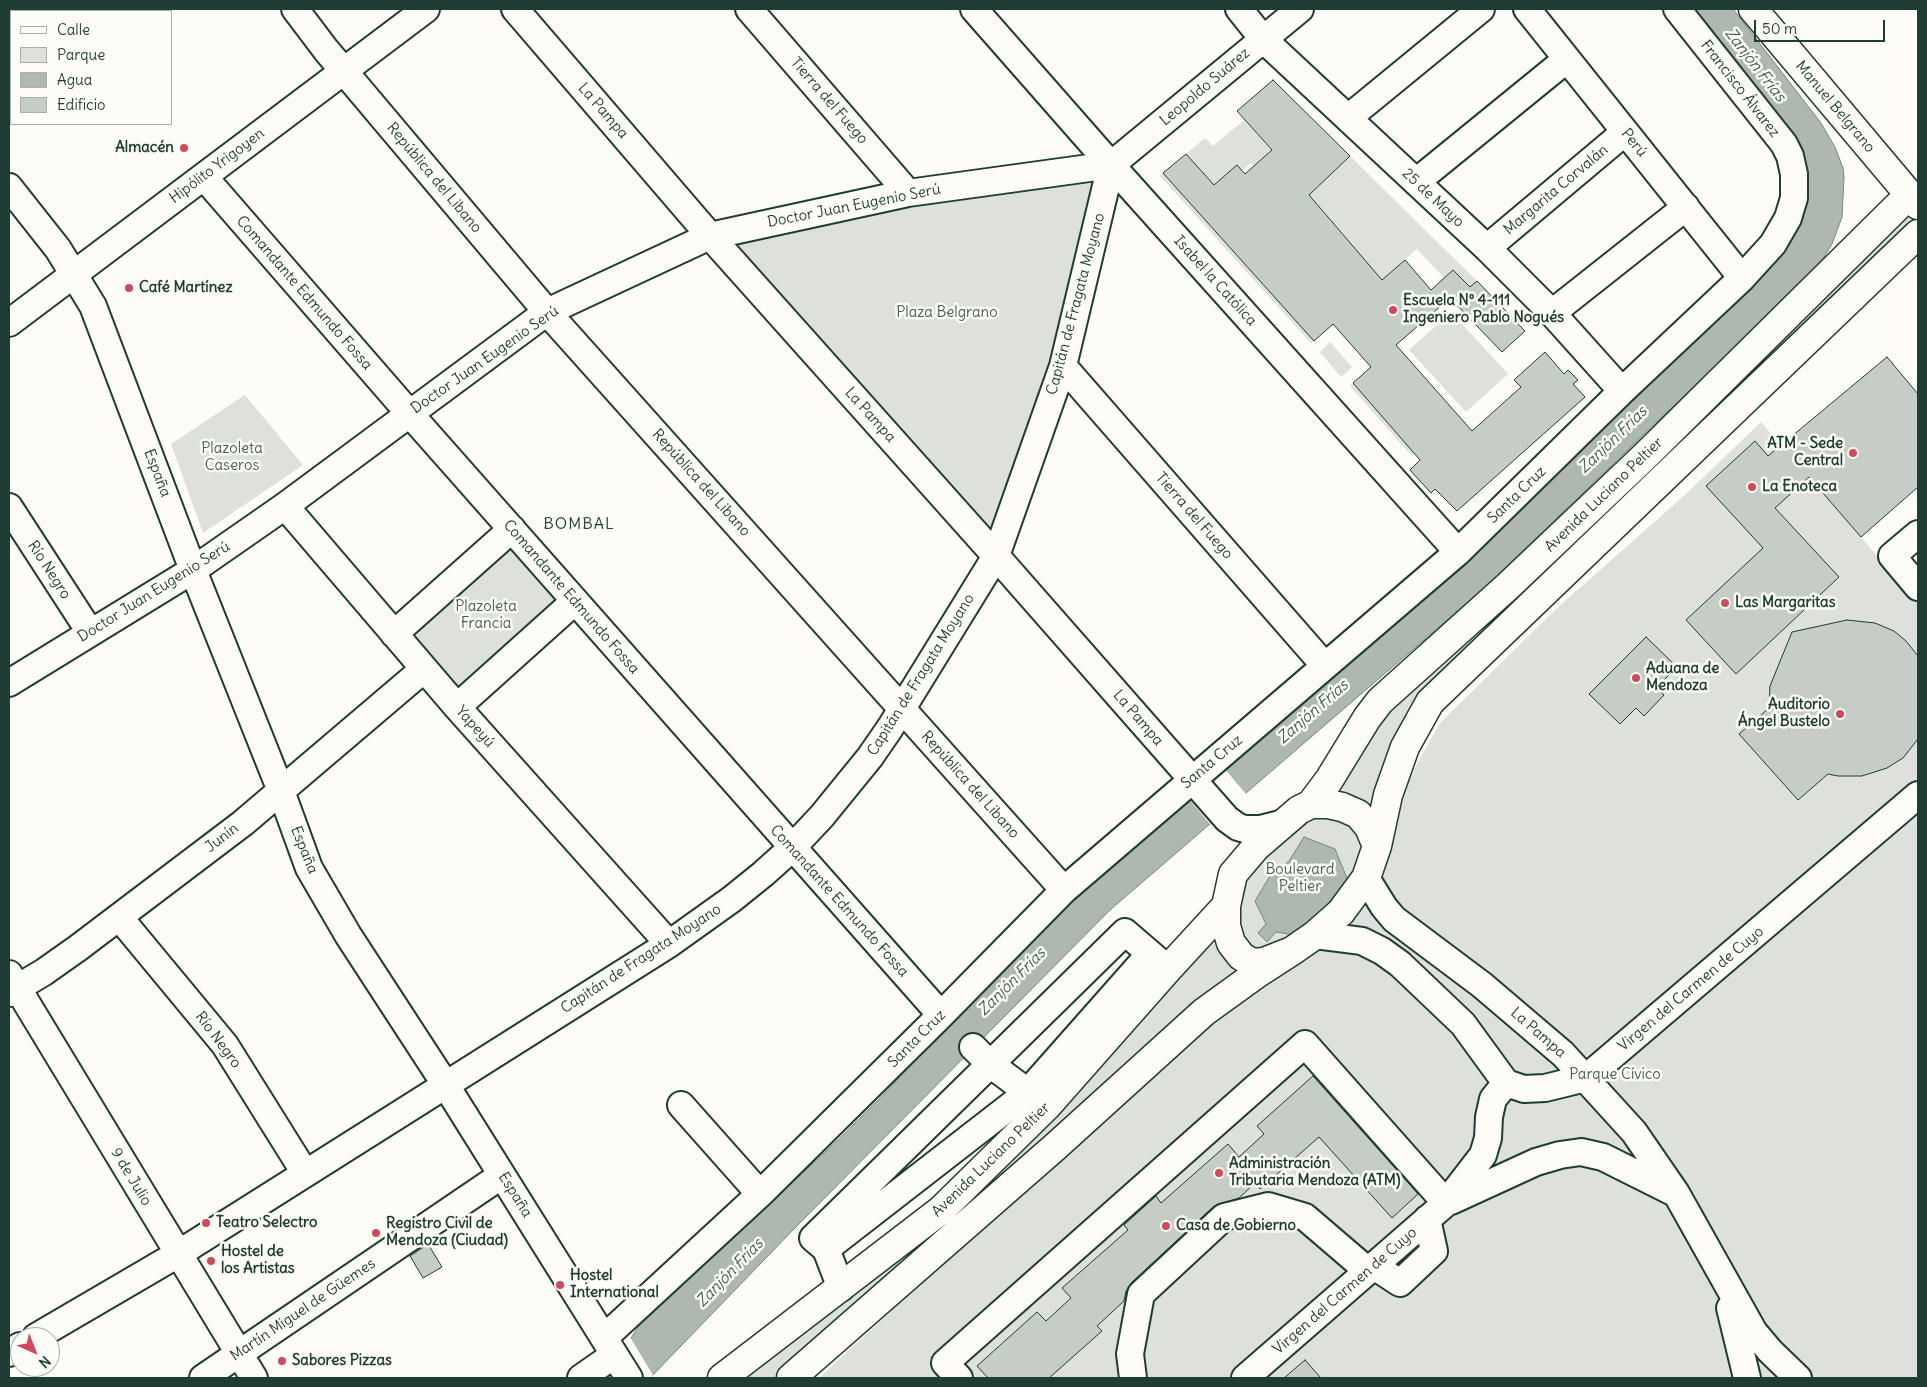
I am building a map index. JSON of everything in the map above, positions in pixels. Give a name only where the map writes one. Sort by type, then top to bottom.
[{"type":"main road","name":"Manuel Belgrano","points":[[1753,9],[1915,195]]},
{"type":"main road","name":"Avenida Luciano Peltier","points":[[1311,804],[1329,780],[1367,718],[1380,701],[1508,586],[1915,195]]},
{"type":"main road","name":"Avenida Luciano Peltier","points":[[1377,846],[1388,795],[1405,747],[1430,702],[1918,234]]},
{"type":"main road","points":[[1311,804],[1335,805],[1358,814],[1369,827],[1377,846],[1366,878],[1341,912],[1315,935],[1292,951],[1264,962],[1252,963],[1240,956],[1231,944],[1226,926],[1226,906],[1233,874],[1256,847],[1299,810],[1311,804]]},
{"type":"main road","name":"Avenida Luciano Peltier","points":[[722,1378],[940,1210],[1158,962],[1226,906]]},
{"type":"main road","name":"Avenida Luciano Peltier","points":[[791,1378],[1055,1147],[1204,1012],[1292,951]]},
{"type":"street","name":"República del Libano","points":[[295,9],[344,71],[547,312],[1064,890]]},
{"type":"street","name":"Hipólito Yrigoyen","points":[[9,323],[426,9]]},
{"type":"street","name":"La Pampa","points":[[515,9],[710,236],[1225,816],[1238,827],[1245,829],[1260,829],[1284,823]]},
{"type":"street","name":"Tierra del Fuego","points":[[749,9],[908,193]]},
{"type":"street","name":"Isabel la Católica","points":[[974,9],[1458,552]]},
{"type":"street","name":"25 de Mayo","points":[[1239,9],[1263,39],[1487,248],[1552,313],[1622,391]]},
{"type":"street","name":"Leopoldo Suárez","points":[[1112,165],[1300,9]]},
{"type":"street","points":[[1348,118],[1481,9]]},
{"type":"street","name":"Perú","points":[[1527,9],[1742,278]]},
{"type":"street","name":"Francisco Álvarez","points":[[1677,9],[1784,144],[1790,156],[1794,174]]},
{"type":"street","points":[[1416,182],[1567,59]]},
{"type":"street","name":"Margarita Corvalán","points":[[1487,248],[1625,132]]},
{"type":"street","name":"Doctor Juan Eugenio Serú","points":[[9,682],[193,570],[285,506],[547,312],[710,236],[908,193],[1112,165]]},
{"type":"street","name":"Capitán de Fragata Moyano","points":[[53,1327],[178,1254],[669,944],[732,899],[792,848],[822,816],[870,756],[903,709],[996,556],[1063,366],[1112,165]]},
{"type":"street","name":"Santa Cruz","points":[[581,1378],[616,1358],[760,1194],[1064,890],[1196,784],[1326,666],[1458,552],[1622,391],[1742,278],[1782,232],[1794,198],[1794,174]]},
{"type":"street","name":"Comandante Edmundo Fossa","points":[[204,176],[409,413],[941,1015]]},
{"type":"street","name":"España","points":[[9,187],[58,249],[93,306],[309,868],[348,935],[445,1084],[616,1358]]},
{"type":"street","points":[[1552,313],[1686,207]]},
{"type":"street","name":"Tierra del Fuego","points":[[1063,366],[1326,666]]},
{"type":"street","name":"Yapeyú","points":[[285,506],[457,707],[669,944]]},
{"type":"street","name":"Río Negro","points":[[9,507],[90,632]]},
{"type":"street","points":[[394,634],[512,529]]},
{"type":"street","points":[[1918,534],[1892,556],[1918,587]]},
{"type":"street","points":[[457,707],[575,601]]},
{"type":"street","name":"Junín","points":[[12,985],[51,967],[118,917],[281,791],[424,669]]},
{"type":"street","name":"Virgen del Carmen de Cuyo","points":[[1245,1378],[1436,1211],[1483,1155],[1488,1138],[1489,1117],[1493,1099],[1506,1083],[1524,1088],[1545,1088],[1586,1078],[1918,795]]},
{"type":"street","name":"La Pampa","points":[[1225,816],[1235,836],[1238,850],[1233,874]]},
{"type":"street","points":[[1880,829],[1918,820]]},
{"type":"street","name":"La Pampa","points":[[1366,878],[1384,907],[1394,918],[1482,985],[1563,1054],[1634,1132],[1676,1193],[1754,1332],[1770,1351],[1798,1378]]},
{"type":"street","name":"Río Negro","points":[[118,917],[225,1045],[305,1173]]},
{"type":"street","points":[[841,1288],[826,1248],[813,1238],[982,1056],[1125,932],[1158,962]]},
{"type":"street","points":[[1315,935],[1362,941],[1382,951],[1400,964],[1463,1024],[1506,1083]]},
{"type":"street","name":"9 de Julio","points":[[12,985],[254,1378]]},
{"type":"street","points":[[958,1378],[945,1363],[1305,1044],[1436,1211]]},
{"type":"street","points":[[826,1248],[1037,1100],[982,1056]]},
{"type":"street","points":[[681,1105],[760,1194]]},
{"type":"street","name":"Virgen del Carmen de Cuyo","points":[[1436,1211],[1536,1162],[1560,1155],[1581,1152],[1603,1157],[1676,1193]]},
{"type":"street","name":"Martín Miguel de Güemes","points":[[204,1378],[502,1175]]},
{"type":"street","points":[[1133,1378],[1130,1354],[1141,1294],[1224,1217],[1268,1206],[1305,1218],[1371,1268]]},
{"type":"street","name":"La Pampa","points":[[1715,1265],[1738,1335],[1747,1378]]},
{"type":"green space","points":[[1244,120],[1272,151],[1254,166],[1251,163],[1242,171],[1237,165],[1214,185],[1186,154],[1205,138],[1213,146]]},
{"type":"green space","points":[[1350,156],[1477,281],[1470,287],[1453,270],[1444,278],[1417,249],[1382,280],[1309,195]]},
{"type":"green space","name":"Plaza Belgrano","points":[[1106,170],[1058,364],[994,548],[717,239]]},
{"type":"green space","points":[[1163,173],[1314,341],[1311,343],[1160,176]]},
{"type":"green space","name":"Boulevard Peltier","points":[[1918,196],[1918,226],[1426,699],[1364,877],[782,1378],[725,1378],[905,1244],[1235,876],[1312,807],[1402,696]]},
{"type":"green space","points":[[1451,312],[1508,374],[1466,412],[1409,350]]},
{"type":"green space","points":[[1330,342],[1352,367],[1341,377],[1320,352]]},
{"type":"green space","points":[[1353,383],[1414,452],[1411,455],[1350,386]]},
{"type":"green space","name":"Plazoleta Caseros","points":[[245,395],[303,465],[203,533],[171,444]]},
{"type":"green space","name":"Parque Cívico","points":[[1761,422],[1918,603],[1918,1378],[819,1378],[1206,1020],[1345,925],[1363,906],[1380,879],[1399,803],[1419,760],[1440,723],[1556,609],[1686,494]]},
{"type":"green space","name":"Plazoleta Francia","points":[[512,529],[575,601],[457,707],[394,634]]},
{"type":"water","name":"Zanjón Frías","points":[[1692,9],[1733,9],[1821,123],[1835,147],[1843,168],[1844,177],[1842,217],[1832,244],[1818,267],[1482,590],[1110,910],[793,1230],[650,1378],[606,1378],[638,1327],[841,1137],[959,1013],[1092,883],[1459,569],[1784,252],[1798,229],[1804,204]]},
{"type":"water","points":[[1304,837],[1335,849],[1351,888],[1325,907],[1301,936],[1276,932],[1267,942],[1258,933],[1266,924],[1255,901],[1270,876],[1289,861]]},
{"type":"pier","points":[[1224,768],[1246,794],[1210,824],[1188,798]]},
{"type":"pier","points":[[630,1337],[653,1375],[650,1378],[606,1378],[618,1361]]},
{"type":"building","name":"Escuela Nº 4-111 Ingeniero Pablo Nogués","points":[[1273,80],[1350,156],[1309,195],[1382,280],[1405,260],[1431,290],[1453,270],[1470,287],[1477,281],[1525,331],[1502,352],[1450,298],[1396,345],[1472,431],[1521,387],[1514,380],[1545,352],[1564,374],[1568,370],[1578,380],[1573,384],[1585,397],[1457,511],[1435,489],[1431,493],[1410,470],[1420,460],[1353,383],[1371,367],[1333,324],[1314,341],[1163,173],[1186,154],[1214,185],[1237,165],[1245,174],[1272,150],[1237,111]]},
{"type":"building","points":[[1887,357],[1918,394],[1918,487],[1861,537],[1809,477],[1775,508],[1839,577],[1736,674],[1686,620],[1763,548],[1706,486],[1755,441],[1768,456]]},
{"type":"building","name":"Auditorio Ángel Bustelo","points":[[1847,620],[1875,623],[1894,631],[1906,641],[1918,656],[1918,739],[1903,758],[1887,768],[1862,776],[1828,774],[1798,800],[1739,734],[1769,708],[1770,686],[1792,632]]},
{"type":"building","name":"Aduana de Mendoza","points":[[1646,637],[1677,667],[1656,688],[1664,695],[1644,716],[1636,708],[1620,724],[1589,694]]},
{"type":"building","name":"Casa de Gobierno","points":[[1313,1076],[1418,1194],[1392,1218],[1319,1137],[1260,1189],[1255,1183],[1239,1198],[1214,1206],[1131,1283],[1126,1291],[1124,1301],[1097,1326],[1102,1331],[1049,1378],[988,1378],[977,1366],[1037,1312],[1046,1321],[1071,1298],[1062,1288],[1128,1230],[1124,1225],[1156,1196],[1161,1203],[1228,1144],[1239,1157],[1264,1134],[1257,1126]]},
{"type":"building","points":[[428,1244],[442,1267],[423,1278],[410,1256]]},
{"type":"building","points":[[1305,1360],[1321,1378],[1284,1378]]},
{"type":"place","name":"Almacén","points":[[184,148]]},
{"type":"place","name":"Café Martínez","points":[[129,288]]},
{"type":"place","name":"Escuela Nº 4-111 Ingeniero Pablo Nogués","points":[[1393,310]]},
{"type":"place","name":"ATM - Sede Central","points":[[1853,453]]},
{"type":"place","name":"La Enoteca","points":[[1752,487]]},
{"type":"place","name":"Las Margaritas","points":[[1725,603]]},
{"type":"place","name":"Aduana de Mendoza","points":[[1636,678]]},
{"type":"place","name":"Auditorio Ángel Bustelo","points":[[1840,714]]},
{"type":"place","name":"Administración Tributaria Mendoza (ATM)","points":[[1219,1173]]},
{"type":"place","name":"Teatro Selectro","points":[[206,1223]]},
{"type":"place","name":"Casa de Gobierno","points":[[1166,1226]]},
{"type":"place","name":"Registro Civil de Mendoza (Ciudad)","points":[[376,1233]]},
{"type":"place","name":"Hostel de los Artistas","points":[[211,1261]]},
{"type":"place","name":"Hostel International","points":[[560,1285]]},
{"type":"place","name":"Sabores Pizzas","points":[[282,1361]]},
{"type":"district","name":"BOMBAL","points":[[579,524]]}]
